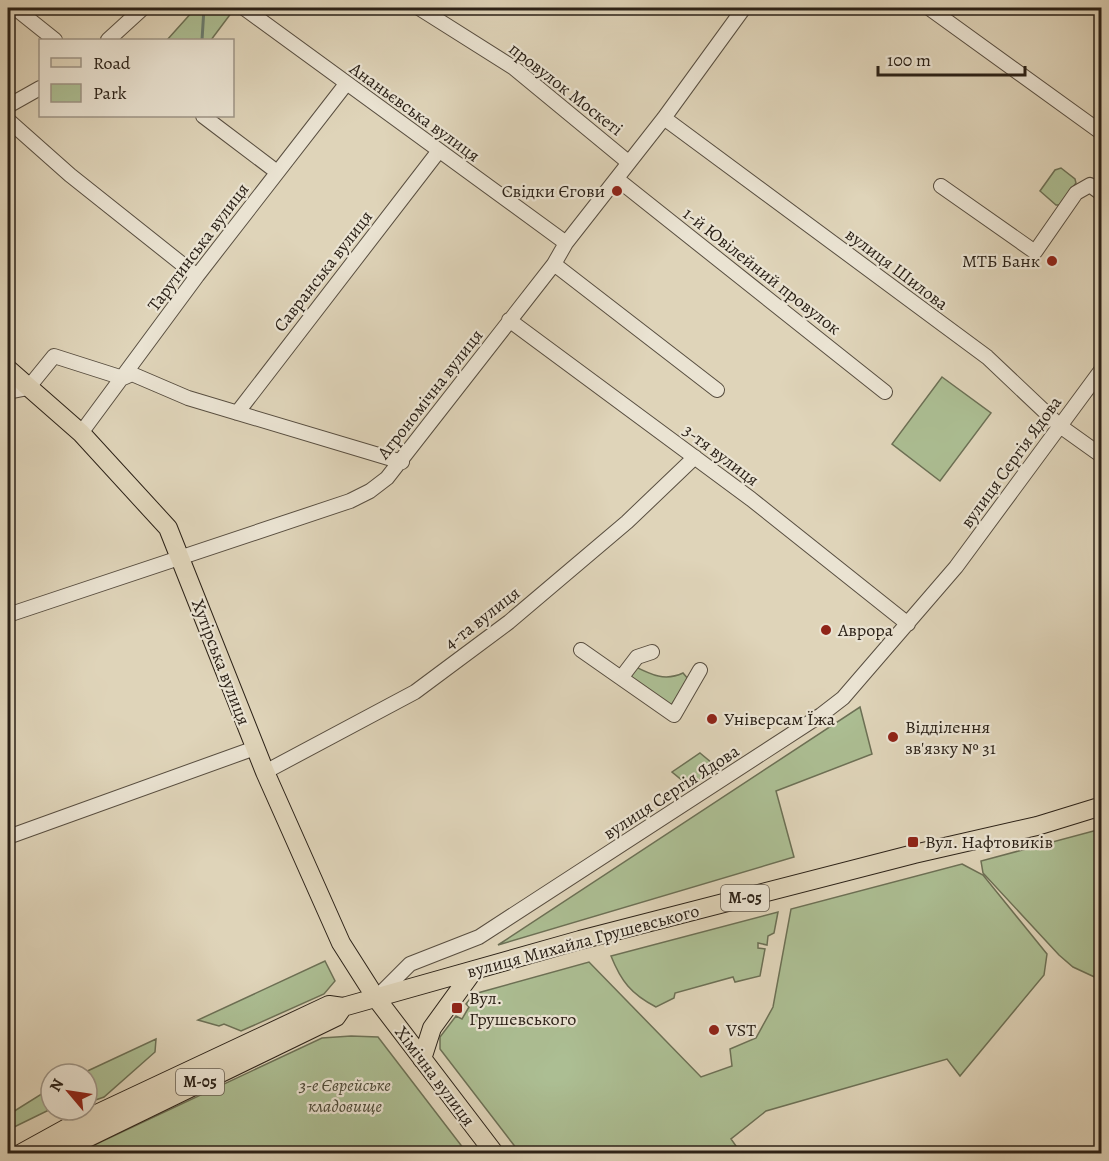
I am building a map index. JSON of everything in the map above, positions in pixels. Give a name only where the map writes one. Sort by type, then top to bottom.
[{"type":"main road","name":"Хутірська вулиця","points":[[8,369],[81,433],[168,528],[255,748],[341,944],[376,998]]},
{"type":"main road","name":"вулиця Михайла Грушевського","points":[[343,1007],[474,970],[914,854],[1037,826],[1101,806]]},
{"type":"main road","points":[[422,1059],[432,1028],[474,970]]},
{"type":"main road","name":"Хімічна вулиця","points":[[376,998],[495,1154]]},
{"type":"main road","name":"М-05","points":[[20,1154],[69,1127],[329,1005],[343,1007],[336,1017],[54,1154]]},
{"type":"street","points":[[15,8],[54,39]]},
{"type":"street","points":[[109,39],[144,8]]},
{"type":"street","name":"Ананьєвська вулиця","points":[[244,8],[438,152],[566,243]]},
{"type":"street","name":"провулок Москеті","points":[[419,8],[514,68],[628,162]]},
{"type":"street","points":[[929,8],[1101,133]]},
{"type":"street","name":"Агрономічна вулиця","points":[[8,615],[350,501],[370,491],[402,462],[554,264],[566,243],[664,118],[741,9]]},
{"type":"street","name":"Тарутинська вулиця","points":[[81,433],[197,276],[346,84]]},
{"type":"street","points":[[8,106],[39,89]]},
{"type":"street","points":[[204,117],[277,171]]},
{"type":"street","name":"вулиця Шилова","points":[[664,118],[987,357],[1060,426],[1101,456]]},
{"type":"street","points":[[8,120],[70,175],[197,276]]},
{"type":"street","name":"Савранська вулиця","points":[[237,413],[438,152]]},
{"type":"street","name":"1-й Ювілейний провулок","points":[[617,179],[885,392]]},
{"type":"street","points":[[941,186],[1035,252],[1076,193],[1090,185],[1101,194]]},
{"type":"street","points":[[554,264],[717,390]]},
{"type":"street","name":"3-тя вулиця","points":[[509,320],[695,457],[908,624]]},
{"type":"street","points":[[8,392],[28,388],[54,356],[123,378],[132,374],[188,398],[402,462]]},
{"type":"street","name":"вулиця Сергія Ядова","points":[[376,998],[410,964],[479,937],[821,715],[843,698],[956,567],[1100,374]]},
{"type":"street","name":"4-та вулиця","points":[[265,772],[415,692],[509,622],[627,522],[695,457]]},
{"type":"street","points":[[581,650],[674,715],[700,670]]},
{"type":"street","points":[[621,678],[637,657],[652,652]]},
{"type":"street","points":[[8,837],[255,748]]},
{"type":"green space","points":[[190,8],[235,8],[212,39],[168,39],[193,11]]},
{"type":"green space","points":[[1061,168],[1075,179],[1076,183],[1061,205],[1056,205],[1040,191],[1055,170]]},
{"type":"green space","points":[[942,377],[991,413],[940,481],[892,444]]},
{"type":"green space","points":[[632,665],[663,677],[683,673],[689,680],[667,711],[625,674]]},
{"type":"green space","points":[[860,707],[872,754],[776,791],[794,857],[498,945]]},
{"type":"green space","points":[[700,753],[718,768],[689,786],[672,772]]},
{"type":"green space","points":[[1102,829],[1101,980],[1073,967],[1059,955],[983,873],[981,861]]},
{"type":"green space","points":[[962,864],[983,875],[1047,954],[1044,975],[960,1076],[947,1059],[766,1111],[731,1139],[741,1153],[520,1153],[440,1049],[440,1037],[456,1016],[462,1019],[469,1007],[466,1004],[474,994],[589,962],[701,1077],[732,1066],[730,1049],[756,1038],[773,1007],[791,909]]},
{"type":"green space","points":[[778,912],[774,933],[768,936],[767,945],[758,943],[758,948],[765,949],[760,976],[735,982],[733,977],[675,993],[674,998],[656,1007],[633,992],[619,973],[611,956]]},
{"type":"green space","points":[[325,961],[335,981],[324,994],[241,1031],[224,1024],[219,1026],[198,1020]]},
{"type":"green space","name":"3-е Єврейське кладовище","points":[[378,1037],[467,1153],[75,1154],[322,1038]]},
{"type":"green space","points":[[156,1039],[155,1052],[104,1097],[99,1099],[99,1066]]},
{"type":"green space","points":[[39,1096],[39,1115],[8,1130],[8,1115]]},
{"type":"waterway","points":[[202,39],[204,8]]},
{"type":"place","name":"Свідки Єгови","points":[[617,191]]},
{"type":"place","name":"МТБ Банк","points":[[1052,261]]},
{"type":"place","name":"Аврора","points":[[826,630]]},
{"type":"place","name":"Універсам Їжа","points":[[712,719]]},
{"type":"place","name":"Відділення зв'язку № 31","points":[[893,737]]},
{"type":"place","name":"Вул. Нафтовиків","points":[[913,842]]},
{"type":"place","name":"Вул. Грушевського","points":[[457,1008]]},
{"type":"place","name":"VST","points":[[714,1030]]}]
